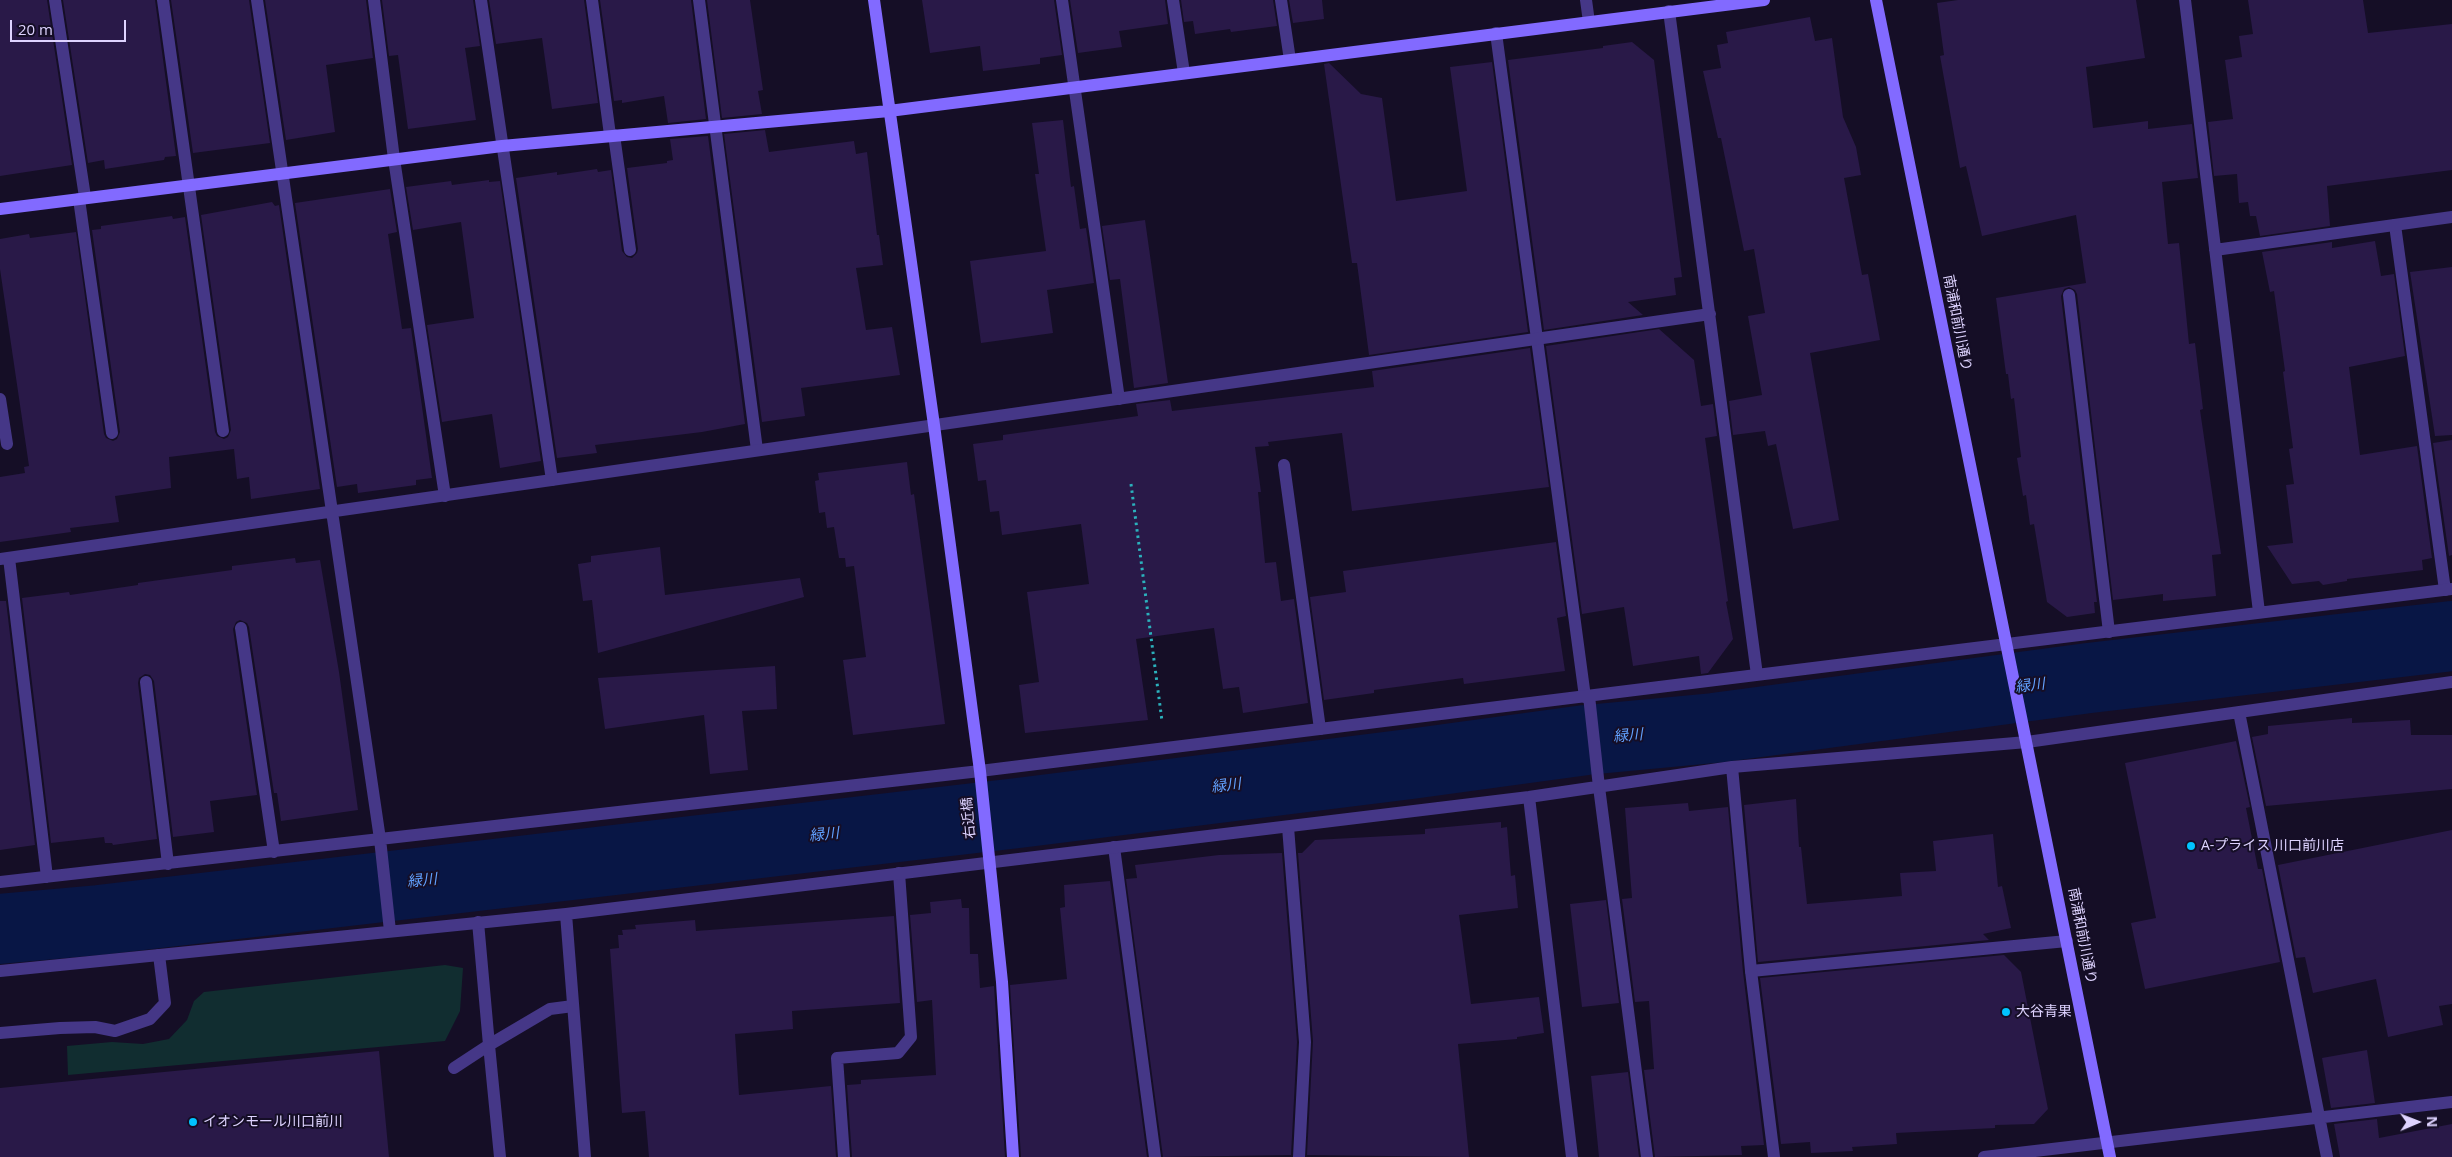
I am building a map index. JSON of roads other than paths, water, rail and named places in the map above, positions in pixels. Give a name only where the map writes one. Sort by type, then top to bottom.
[{"type":"street","points":[[55,0],[112,433]]},
{"type":"street","points":[[163,0],[224,431]]},
{"type":"street","points":[[258,0],[380,839],[390,931]]},
{"type":"street","points":[[374,0],[394,159],[445,496]]},
{"type":"street","points":[[481,0],[552,480]]},
{"type":"street","points":[[592,0],[630,250]]},
{"type":"street","points":[[699,0],[757,450]]},
{"type":"street","name":"右近橋","points":[[874,0],[934,425],[980,773],[1002,982],[1013,1157]]},
{"type":"street","points":[[1062,0],[1076,87],[1119,399]]},
{"type":"street","points":[[1173,0],[1184,73]]},
{"type":"street","points":[[1281,0],[1290,60]]},
{"type":"street","points":[[1586,0],[1589,22]]},
{"type":"street","points":[[0,209],[502,146],[889,111],[1764,0]]},
{"type":"street","name":"南浦和前川通り","points":[[1876,0],[2110,1157]]},
{"type":"street","points":[[2185,0],[2259,612]]},
{"type":"street","points":[[1669,11],[1757,675]]},
{"type":"street","points":[[1496,33],[1536,339],[1587,696],[1647,1157]]},
{"type":"street","points":[[2215,250],[2452,217]]},
{"type":"street","points":[[0,882],[980,773],[1166,748],[1757,675],[2006,649],[2109,632],[2448,590],[2395,225]]},
{"type":"street","points":[[2069,295],[2109,632]]},
{"type":"street","points":[[47,877],[4,559],[1710,314]]},
{"type":"street","points":[[0,399],[7,444]]},
{"type":"street","points":[[1284,464],[1320,729]]},
{"type":"street","points":[[240,628],[274,852]]},
{"type":"street","points":[[146,682],[168,864]]},
{"type":"street","points":[[0,971],[566,914],[899,873],[988,860],[1529,798],[1732,767],[2027,742],[2452,682]]},
{"type":"street","points":[[2239,712],[2327,1157]]},
{"type":"street","points":[[1732,767],[1751,971],[1774,1157]]},
{"type":"street","points":[[1529,798],[1572,1157]]},
{"type":"street","points":[[1288,826],[1305,1042],[1298,1157]]},
{"type":"street","points":[[1114,847],[1155,1157]]},
{"type":"street","points":[[844,1157],[837,1058],[898,1053],[911,1037],[899,873]]},
{"type":"street","points":[[566,914],[585,1157]]},
{"type":"street","points":[[478,922],[500,1157]]},
{"type":"street","points":[[1751,971],[2067,941]]},
{"type":"street","points":[[0,1033],[94,1027],[115,1031],[150,1020],[165,1003],[159,955]]},
{"type":"street","points":[[454,1068],[550,1009],[573,1006]]},
{"type":"street","points":[[1984,1157],[2452,1102]]},
{"type":"waterway","name":"緑川","points":[[0,929],[99,920],[1018,813],[1586,740],[1714,728],[2089,678],[2452,636]]},
{"type":"place","name":"A-プライス 川口前川店","points":[[2191,846]]},
{"type":"place","name":"大谷青果","points":[[2006,1012]]},
{"type":"place","name":"イオンモール川口前川","points":[[193,1122]]}]
